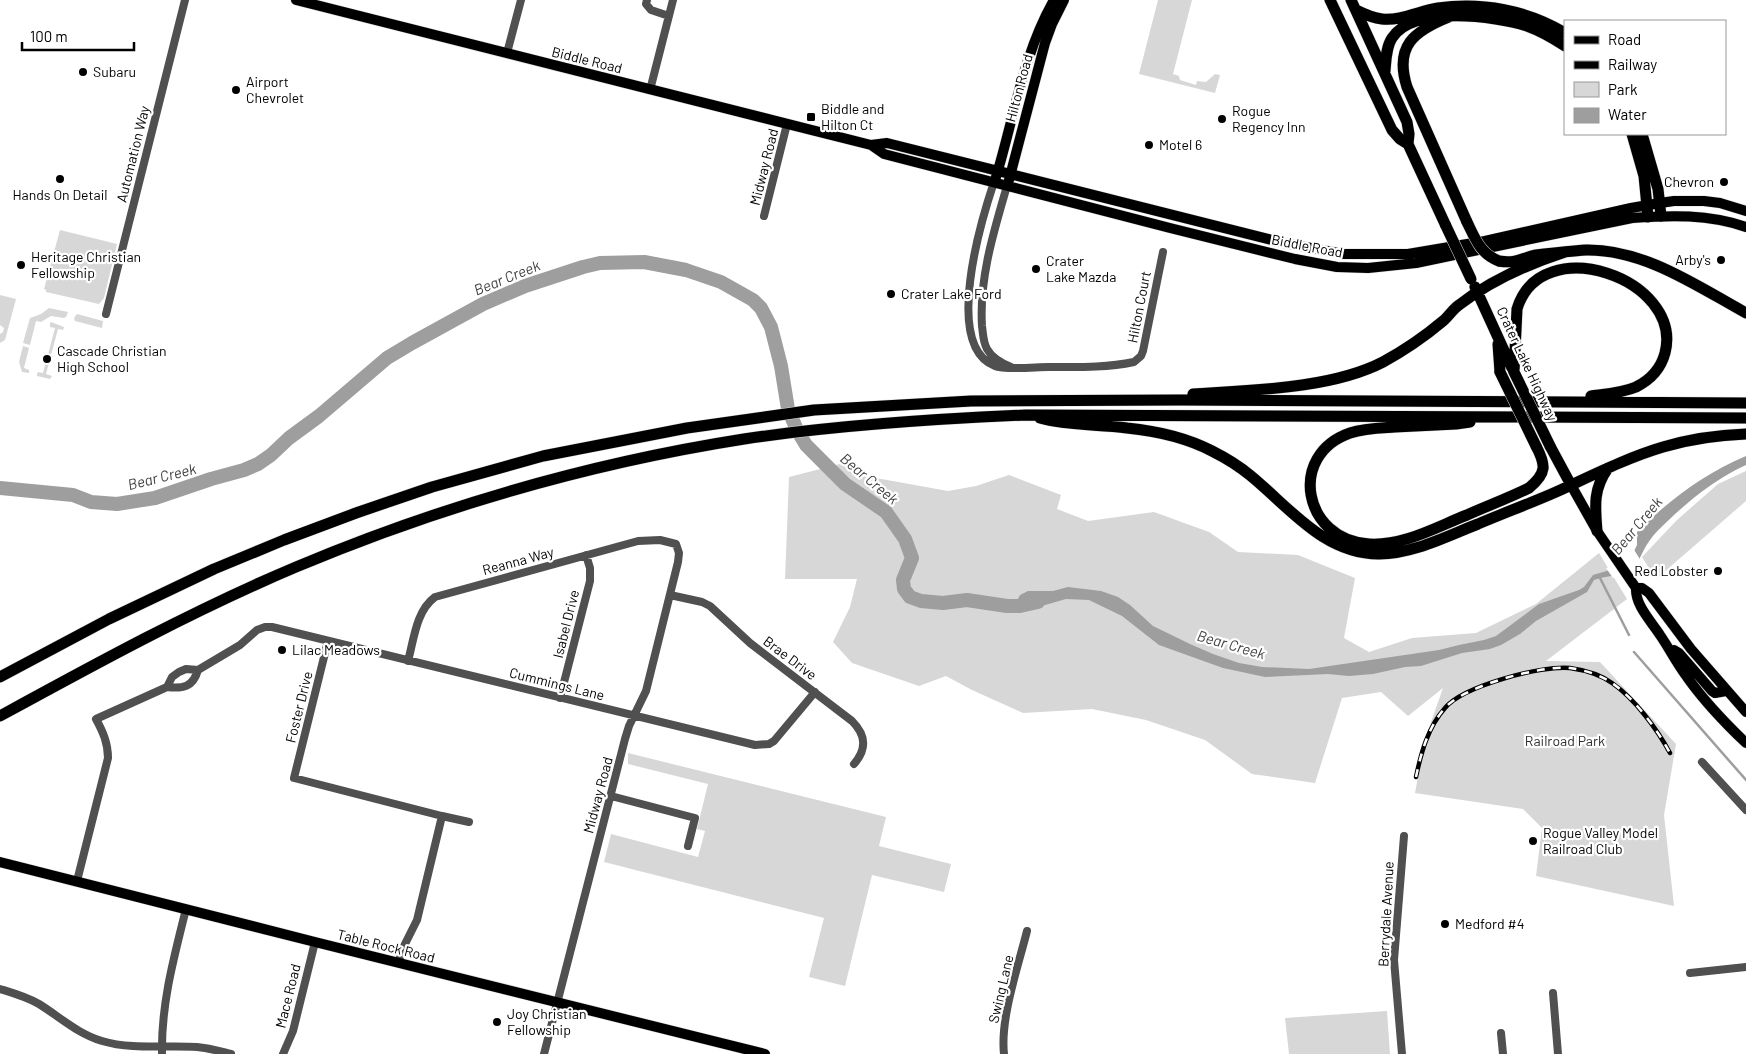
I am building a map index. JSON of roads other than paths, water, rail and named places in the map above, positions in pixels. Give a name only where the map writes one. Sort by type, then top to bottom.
[{"type":"highway","name":"Crater Lake Highway","points":[[1330,0],[1392,130],[1400,139],[1408,144],[1514,372],[1571,485]]},
{"type":"highway","name":"Crater Lake Highway","points":[[1354,5],[1407,122],[1410,134],[1408,144]]},
{"type":"highway","points":[[1354,5],[1376,18],[1388,19],[1454,7],[1491,7],[1532,17],[1564,33]]},
{"type":"highway","points":[[1385,73],[1390,43],[1400,29],[1408,24],[1439,17],[1488,17],[1514,22],[1540,32],[1564,45]]},
{"type":"highway","points":[[1449,17],[1418,32],[1407,48],[1402,65],[1407,87],[1467,222],[1481,249],[1488,256],[1499,261],[1513,262],[1534,256],[1565,252],[1584,250],[1604,251],[1639,259],[1675,275],[1746,313]]},
{"type":"highway","points":[[1632,135],[1644,176],[1648,217]]},
{"type":"highway","points":[[1642,135],[1650,160],[1662,216]]},
{"type":"highway","points":[[1179,400],[1192,394],[1252,390],[1328,380],[1370,368],[1411,346],[1477,292],[1539,262],[1565,252]]},
{"type":"highway","points":[[1514,372],[1517,309],[1524,292],[1535,281],[1557,270],[1578,268],[1604,272],[1631,284],[1651,300],[1662,319],[1666,330],[1667,343],[1661,364],[1647,380],[1636,386],[1622,391],[1563,402]]},
{"type":"highway","points":[[1497,335],[1500,372],[1541,456],[1544,467],[1541,476],[1529,488],[1411,537],[1386,543],[1359,542],[1333,532],[1318,516],[1310,489],[1312,472],[1324,450],[1340,437],[1350,432],[1366,429],[1456,424],[1499,417]]},
{"type":"highway","points":[[0,677],[109,619],[214,569],[356,513],[432,487],[543,456],[687,428],[837,408],[971,402],[1179,400],[1746,403]]},
{"type":"highway","points":[[1026,415],[1054,422],[1127,428],[1158,432],[1186,439],[1239,468],[1314,531],[1341,546],[1365,552],[1394,553],[1418,547],[1650,451],[1706,437],[1746,434]]},
{"type":"highway","points":[[0,716],[196,613],[297,567],[396,528],[501,495],[630,460],[711,445],[843,426],[1026,415],[1746,418]]},
{"type":"highway","points":[[1597,531],[1596,495],[1608,468]]},
{"type":"main road","name":"Biddle Road","points":[[296,0],[871,145],[884,154],[1007,186],[1295,259],[1336,267],[1368,268],[1416,264],[1572,232],[1596,225],[1648,217],[1712,218],[1733,222],[1746,227]]},
{"type":"main road","name":"Hilton Road","points":[[994,182],[1029,56],[1054,0]]},
{"type":"main road","name":"Hilton Road","points":[[1007,186],[1046,42],[1052,24],[1064,0]]},
{"type":"main road","name":"Biddle Road","points":[[871,145],[887,143],[1284,243],[1322,251],[1359,255],[1408,254],[1432,251],[1660,202],[1704,201],[1720,203],[1746,211]]},
{"type":"main road","name":"Crater Lake Highway","points":[[1571,485],[1597,531],[1638,590],[1638,602],[1669,647],[1685,676],[1746,743]]},
{"type":"main road","name":"Crater Lake Highway","points":[[1638,590],[1649,593],[1690,649],[1746,712]]},
{"type":"main road","points":[[1669,647],[1679,653],[1714,693],[1726,691]]},
{"type":"main road","name":"Table Rock Road","points":[[0,862],[765,1054]]},
{"type":"street","name":"Automation Way","points":[[106,314],[185,0]]},
{"type":"street","points":[[507,54],[521,0]]},
{"type":"street","points":[[647,0],[646,4],[651,10],[669,16]]},
{"type":"street","points":[[650,90],[673,0]]},
{"type":"street","name":"Midway Road","points":[[764,216],[788,124]]},
{"type":"street","name":"Hilton Court","points":[[994,182],[971,270],[969,327],[971,338],[980,356],[995,367],[1105,368],[1138,360],[1143,351],[1163,252]]},
{"type":"street","points":[[1007,186],[985,269],[981,310],[984,340],[987,348],[998,361],[1013,368]]},
{"type":"street","name":"Reanna Way","points":[[408,661],[419,619],[428,602],[435,597],[646,540],[660,540],[676,544]]},
{"type":"street","name":"Midway Road","points":[[544,1054],[629,726],[646,691],[679,558],[676,544]]},
{"type":"street","name":"Isabel Drive","points":[[560,698],[590,581],[590,568],[586,555]]},
{"type":"street","name":"Brae Drive","points":[[670,595],[702,602],[710,606],[750,643],[858,726],[864,748],[854,764]]},
{"type":"street","name":"Cummings Lane","points":[[198,670],[240,645],[257,630],[272,627],[749,744],[760,745],[769,744],[779,736],[815,692]]},
{"type":"street","name":"Foster Drive","points":[[328,641],[294,778],[442,816]]},
{"type":"street","points":[[77,881],[108,758],[106,738],[96,719],[167,687],[179,688],[187,686],[196,679],[198,670],[186,669],[178,672],[172,677],[167,687]]},
{"type":"street","points":[[1702,762],[1746,810]]},
{"type":"street","points":[[611,796],[695,818],[688,846]]},
{"type":"street","points":[[398,963],[417,920],[442,816],[469,822]]},
{"type":"street","name":"Berrydale Avenue","points":[[1402,1054],[1394,960],[1404,836]]},
{"type":"street","points":[[162,1050],[162,1026],[168,984],[186,909]]},
{"type":"street","name":"Swing Lane","points":[[1004,1054],[1003,1039],[1007,1013],[1027,931]]},
{"type":"street","name":"Mace Road","points":[[283,1054],[293,1031],[315,942]]},
{"type":"street","points":[[1690,973],[1746,967]]},
{"type":"street","points":[[0,989],[38,1003],[77,1030],[112,1044],[162,1050],[198,1047],[231,1054]]},
{"type":"street","points":[[1553,993],[1558,1054]]},
{"type":"street","points":[[1501,1033],[1503,1054]]},
{"type":"water","points":[[1746,456],[1746,465],[1708,487],[1661,527],[1647,544],[1635,565],[1628,571],[1594,580],[1587,592],[1536,621],[1520,634],[1501,645],[1490,649],[1462,653],[1421,666],[1349,676],[1328,674],[1265,677],[1223,668],[1159,645],[1122,616],[1089,600],[1066,599],[1031,609],[1022,609],[1017,601],[1020,595],[1028,591],[1053,591],[1068,587],[1101,591],[1118,597],[1153,626],[1190,644],[1239,663],[1262,667],[1309,669],[1439,650],[1496,636],[1539,604],[1579,590],[1584,587],[1593,575],[1613,569],[1632,555],[1637,545],[1637,532],[1662,509],[1701,480]]},
{"type":"waterway","name":"Bear Creek","points":[[0,488],[73,495],[91,502],[117,504],[155,498],[244,470],[258,464],[271,455],[387,358],[483,304],[525,286],[583,267],[600,263],[644,262],[686,270],[721,282],[753,300],[761,308],[771,327],[781,366],[788,409],[797,430],[806,445],[845,484],[886,512],[905,539],[912,558],[903,580],[904,589],[910,597],[921,601],[943,603],[967,600],[1007,606],[1020,606],[1038,602]]},
{"type":"waterway","points":[[1599,576],[1629,635]]},
{"type":"waterway","points":[[1634,652],[1746,780]]},
{"type":"railway","points":[[1416,777],[1423,750],[1434,723],[1445,708],[1454,700],[1468,692],[1504,679],[1557,668],[1570,668],[1587,672],[1612,683],[1629,697],[1645,715],[1670,753]]},
{"type":"place","name":"Subaru","points":[[83,72]]},
{"type":"place","name":"Airport Chevrolet","points":[[236,90]]},
{"type":"place","name":"Biddle and Hilton Ct","points":[[811,117]]},
{"type":"place","name":"Rogue Regency Inn","points":[[1222,119]]},
{"type":"place","name":"Motel 6","points":[[1149,145]]},
{"type":"place","name":"Hands On Detail","points":[[60,179]]},
{"type":"place","name":"Chevron","points":[[1724,182]]},
{"type":"place","name":"Arby's","points":[[1721,260]]},
{"type":"place","name":"Heritage Christian Fellowship","points":[[21,265]]},
{"type":"place","name":"Crater Lake Mazda","points":[[1036,269]]},
{"type":"place","name":"Crater Lake Ford","points":[[891,294]]},
{"type":"place","name":"Cascade Christian High School","points":[[47,359]]},
{"type":"place","name":"Red Lobster","points":[[1718,571]]},
{"type":"place","name":"Lilac Meadows","points":[[282,650]]},
{"type":"place","name":"Rogue Valley Model Railroad Club","points":[[1533,841]]},
{"type":"place","name":"Medford #4","points":[[1445,924]]},
{"type":"place","name":"Joy Christian Fellowship","points":[[497,1022]]},
{"type":"park label","name":"Railroad Park","points":[[1565,741]]}]
